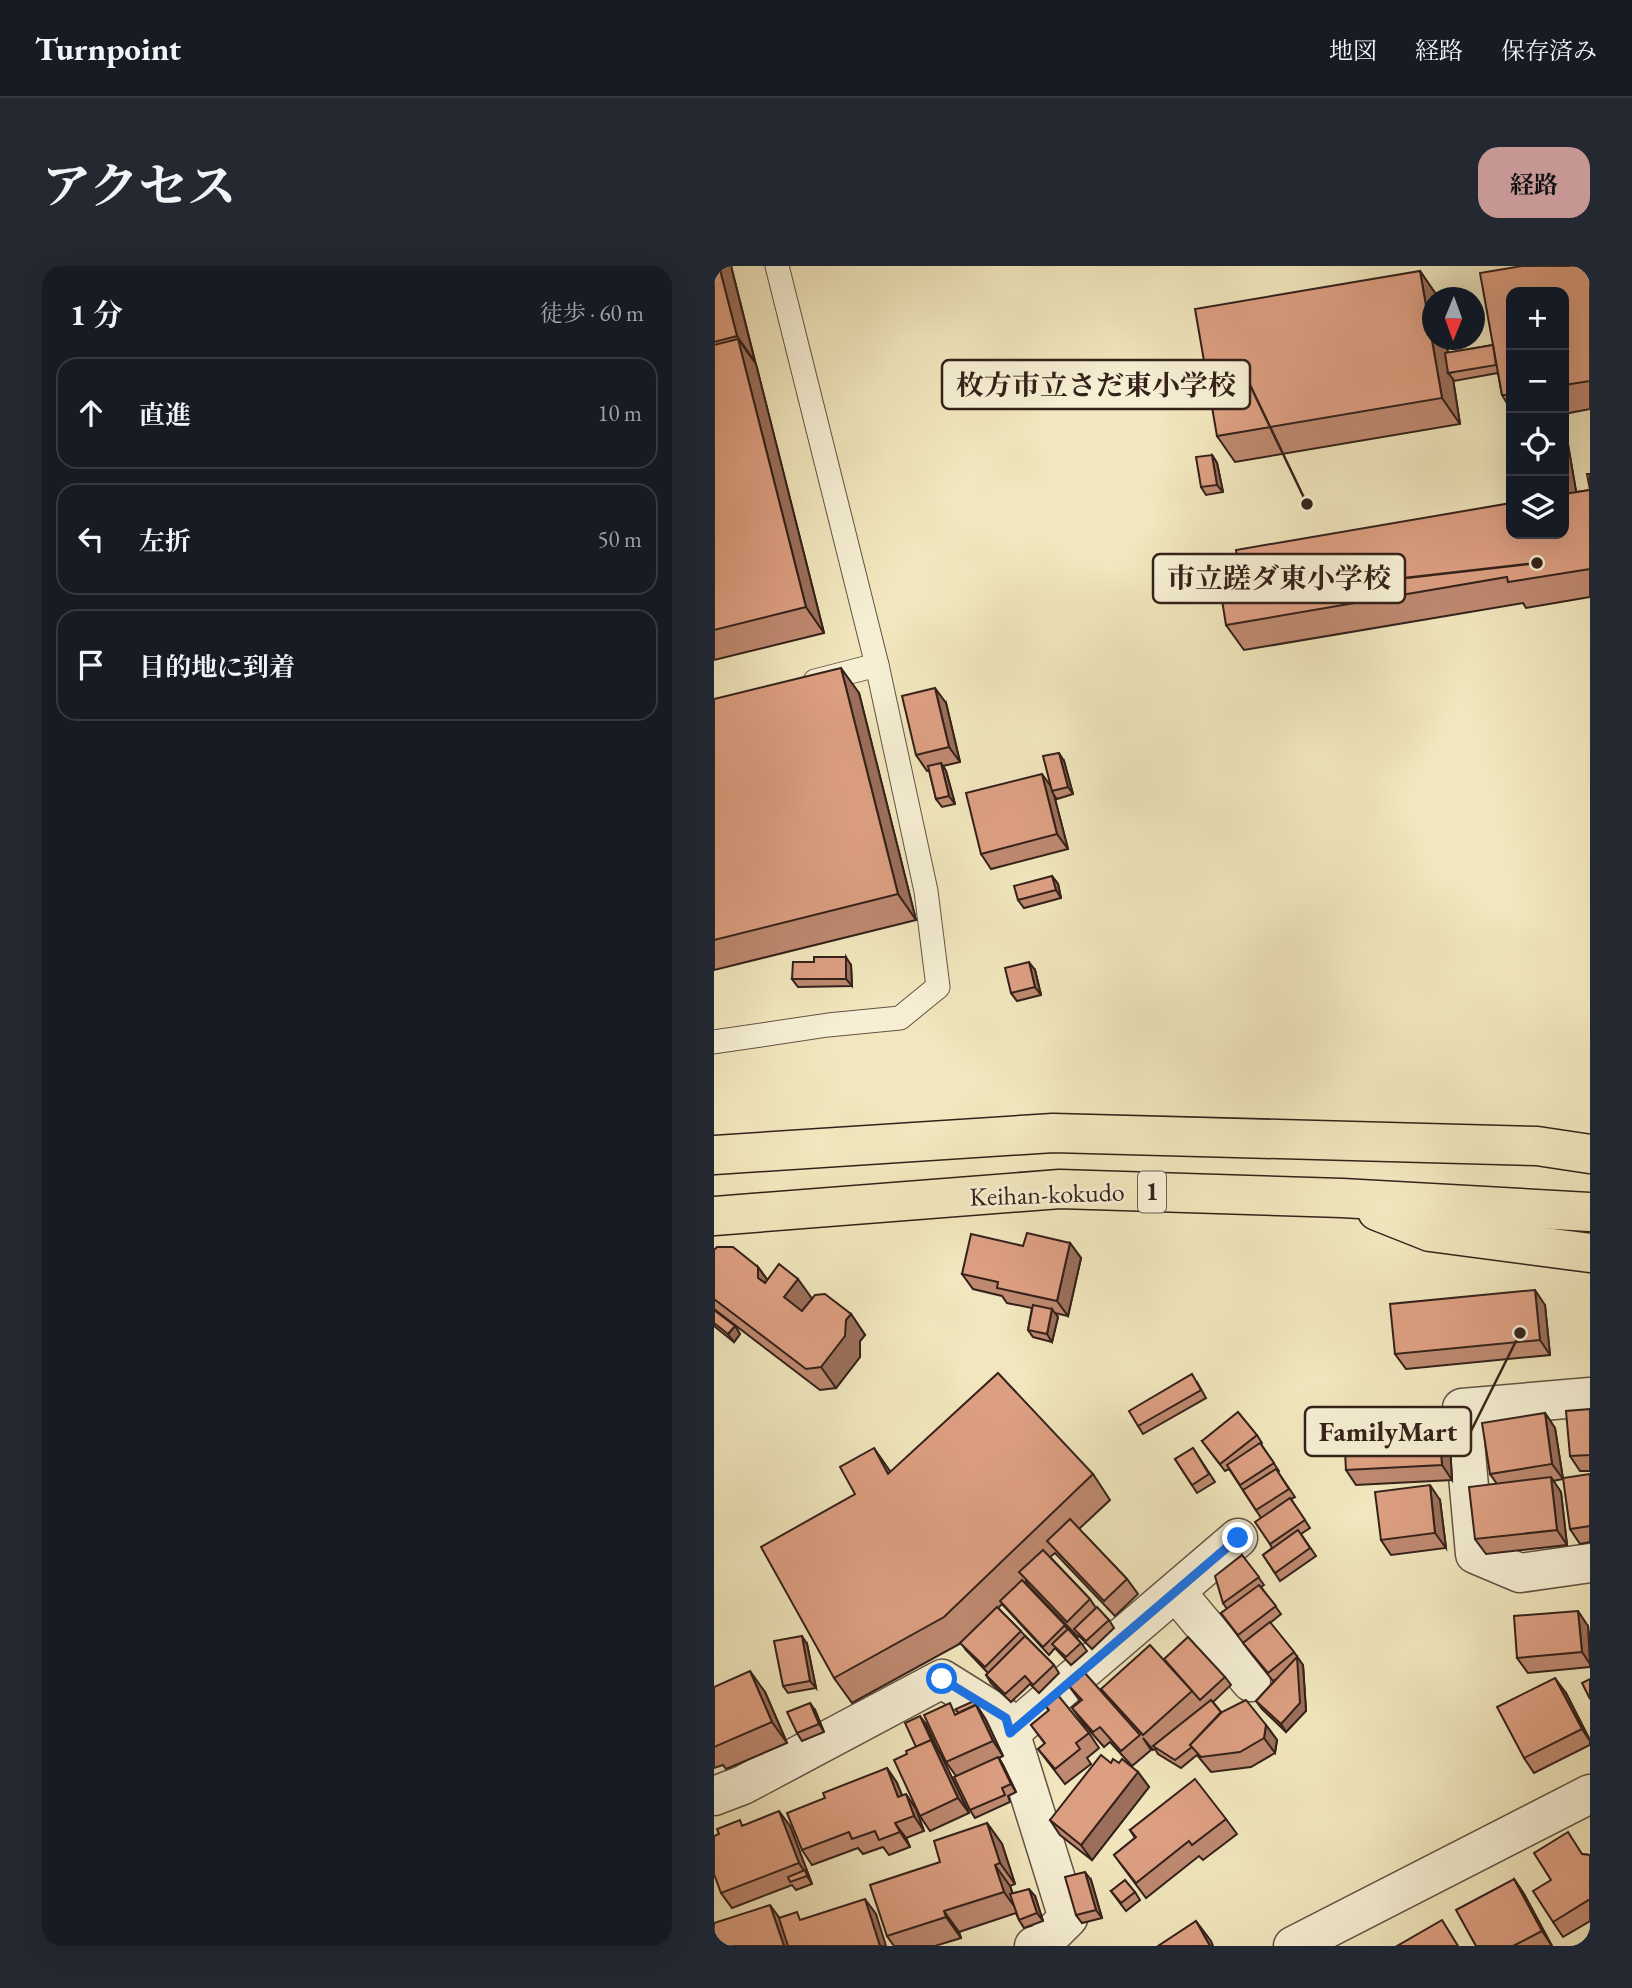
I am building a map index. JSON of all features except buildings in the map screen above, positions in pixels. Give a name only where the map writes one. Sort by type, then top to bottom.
[{"type":"highway","name":"1","points":[[714,1155],[1053,1133],[1537,1146],[1590,1154]]},
{"type":"highway","name":"Keihan-kokudo","points":[[714,1216],[1060,1189],[1342,1198],[1590,1212]]},
{"type":"highway","name":"1","points":[[1342,1198],[1430,1232],[1590,1253]]},
{"type":"street","points":[[1590,1397],[1462,1408],[1475,1554],[1520,1573],[1590,1563]]},
{"type":"street","points":[[1010,1733],[1238,1538]]},
{"type":"street","points":[[1176,1592],[1251,1682]]},
{"type":"street","points":[[714,1796],[743,1786],[942,1679],[1006,1718],[1068,1918],[1042,1944],[1034,1946]]},
{"type":"street","points":[[1293,1946],[1590,1794]]},
{"type":"lane","points":[[714,1042],[900,1017],[938,987],[926,891],[877,665],[777,266]]},
{"type":"lane","points":[[789,688],[877,665]]},
{"type":"place","name":"枚方市立さだ東小学校","points":[[1307,504]]},
{"type":"place","name":"市立蹉ダ東小学校","points":[[1537,563]]},
{"type":"place","name":"FamilyMart","points":[[1520,1333]]},
{"type":"route","points":[[942,1679],[1006,1718],[1010,1733],[1238,1538]]}]
